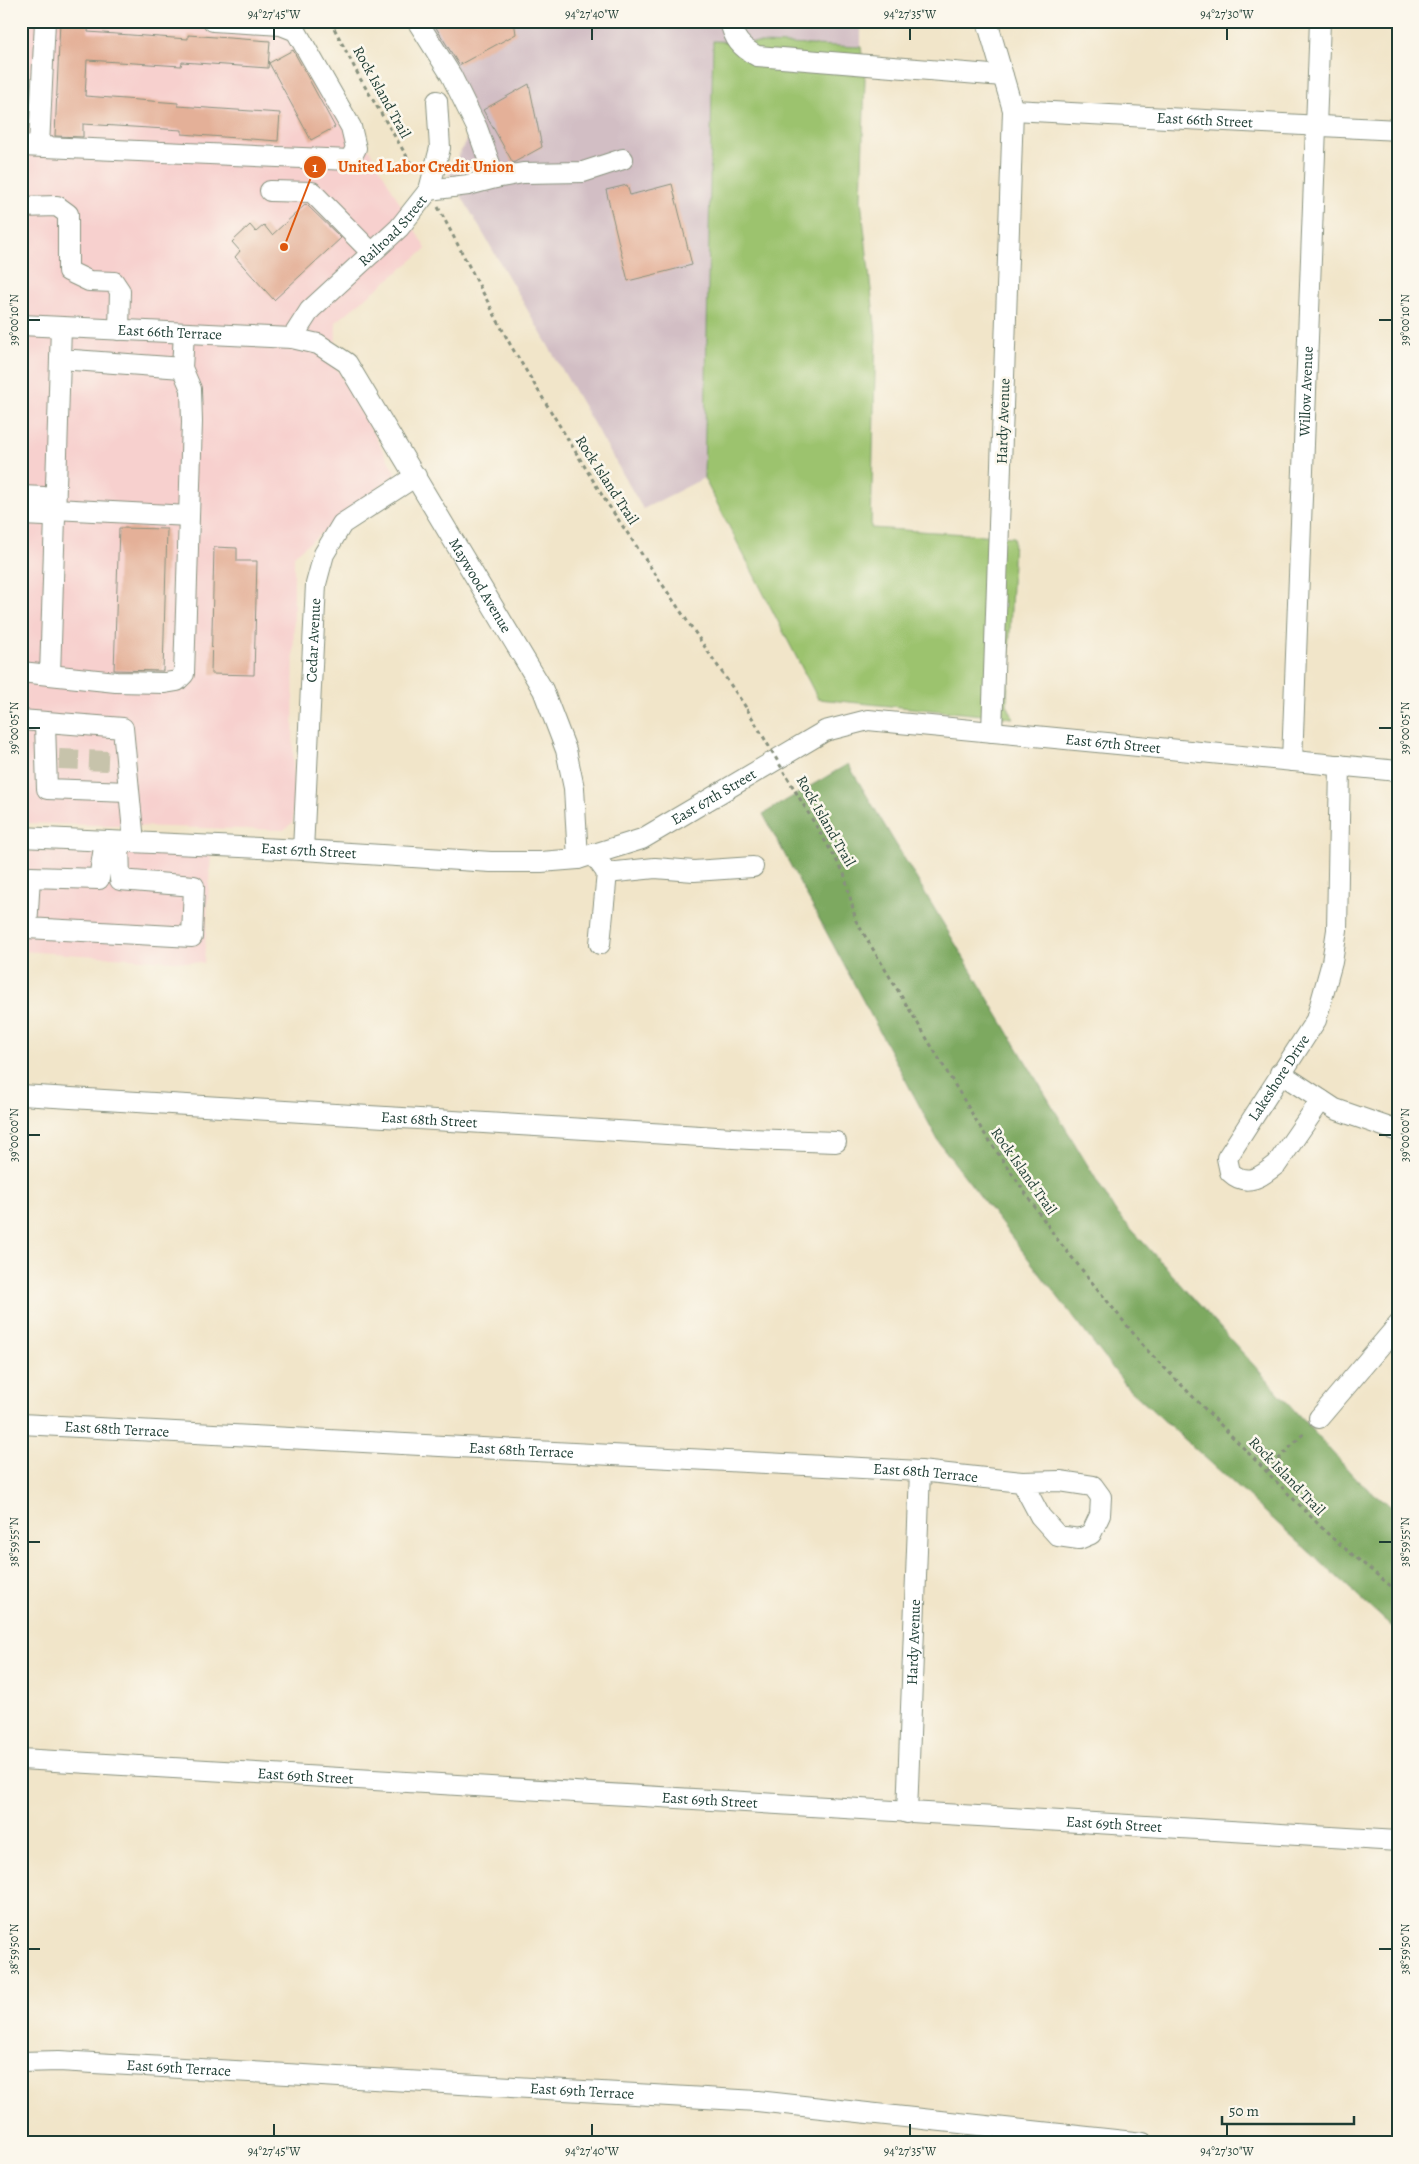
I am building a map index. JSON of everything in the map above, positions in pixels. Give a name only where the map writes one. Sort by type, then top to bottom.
[{"type":"street","points":[[45,21],[30,146],[350,160],[356,148],[351,127],[296,31],[281,25],[212,21]]},
{"type":"street","points":[[417,21],[455,84],[477,128],[495,178]]},
{"type":"street","points":[[730,21],[733,36],[740,45],[756,56],[1003,76],[987,21]]},
{"type":"street","name":"Willow Avenue","points":[[1292,761],[1320,21]]},
{"type":"street","name":"Hardy Avenue","points":[[992,732],[1013,110],[1003,76]]},
{"type":"street","name":"Railroad Street","points":[[292,338],[310,310],[399,228],[429,191],[440,148],[437,101]]},
{"type":"street","name":"East 66th Street","points":[[1013,110],[1398,130]]},
{"type":"street","points":[[429,191],[523,173],[583,172],[623,159]]},
{"type":"street","points":[[270,191],[312,192],[372,254]]},
{"type":"street","points":[[21,207],[58,206],[68,214],[68,271],[89,281],[114,282],[120,291],[119,330]]},
{"type":"street","name":"East 66th Terrace","points":[[21,325],[292,338],[318,344]]},
{"type":"street","points":[[50,675],[61,327]]},
{"type":"street","points":[[21,672],[116,682],[164,683],[177,681],[184,674],[191,389],[182,368],[184,333]]},
{"type":"street","name":"Maywood Avenue","points":[[318,344],[347,363],[543,690],[566,750],[586,856]]},
{"type":"street","points":[[60,359],[182,368]]},
{"type":"street","name":"Cedar Avenue","points":[[303,850],[316,584],[324,554],[342,524],[416,476]]},
{"type":"street","points":[[21,496],[44,497],[54,508],[189,516]]},
{"type":"street","points":[[21,515],[45,516],[54,508]]},
{"type":"street","points":[[21,720],[123,728],[117,762],[128,792],[119,841],[120,880],[194,886],[192,937],[27,928],[30,877],[99,879],[119,841]]},
{"type":"street","name":"East 67th Street","points":[[21,837],[303,850],[491,862],[541,862],[586,856],[642,840],[825,731],[868,720],[1398,771]]},
{"type":"street","points":[[45,722],[52,759],[46,789],[128,792]]},
{"type":"street","name":"Lakeshore Drive","points":[[1321,1100],[1277,1164],[1254,1180],[1246,1181],[1230,1172],[1227,1158],[1280,1073],[1316,1020],[1332,962],[1337,930],[1340,765]]},
{"type":"street","points":[[586,856],[607,873],[654,868],[694,871],[753,867]]},
{"type":"street","points":[[600,944],[607,873]]},
{"type":"street","points":[[1280,1073],[1335,1110],[1398,1131]]},
{"type":"street","name":"East 68th Street","points":[[21,1095],[730,1138],[836,1142]]},
{"type":"street","points":[[1319,1418],[1398,1325]]},
{"type":"street","name":"East 68th Terrace","points":[[21,1424],[920,1471],[1022,1482]]},
{"type":"street","name":"Hardy Avenue","points":[[908,1813],[920,1471]]},
{"type":"street","name":"East 69th Street","points":[[21,1759],[1398,1841]]},
{"type":"street","name":"East 69th Terrace","points":[[21,2062],[59,2061],[757,2101],[1143,2143]]},
{"type":"path","name":"Rock Island Trail","points":[[332,21],[362,80],[429,191],[511,346],[605,500],[747,709],[844,873],[856,921],[982,1130],[1052,1231],[1146,1349],[1331,1538],[1398,1592]]},
{"type":"path","points":[[1267,1472],[1319,1418]]},
{"type":"shaded area","points":[[21,21],[296,21],[426,249],[336,322],[335,365],[396,474],[294,555],[293,822],[284,830],[21,823]]},
{"type":"shaded area","points":[[415,21],[861,21],[861,47],[713,41],[704,478],[643,509],[448,173],[479,120]]},
{"type":"shaded area","points":[[33,850],[211,855],[204,963],[21,951],[21,853]]},
{"type":"green space","points":[[713,41],[861,47],[865,79],[861,200],[876,334],[871,528],[1014,537],[1007,704],[1013,718],[818,699],[704,478]]},
{"type":"green space","points":[[848,764],[1115,1211],[1358,1481],[1398,1512],[1398,1632],[1128,1388],[940,1144],[763,814]]},
{"type":"building","points":[[60,21],[89,21],[88,32],[188,39],[188,35],[270,41],[268,68],[182,62],[181,66],[87,60],[85,96],[178,103],[178,106],[280,113],[278,141],[182,134],[182,130],[83,124],[83,137],[55,136]]},
{"type":"building","points":[[432,21],[514,21],[516,34],[459,65]]},
{"type":"building","points":[[293,50],[335,127],[311,140],[269,63]]},
{"type":"building","points":[[529,84],[542,147],[513,163],[483,110]]},
{"type":"building","points":[[672,184],[692,265],[628,281],[606,190],[627,185],[630,195]]},
{"type":"building","points":[[306,204],[341,238],[274,300],[235,257],[240,251],[232,242],[250,225],[256,232],[264,225],[272,235]]},
{"type":"building","points":[[119,528],[167,529],[163,671],[114,670]]},
{"type":"building","points":[[214,547],[237,548],[237,561],[257,561],[254,675],[211,674]]},
{"type":"tunnel","points":[[59,759],[108,761]]},
{"type":"place","name":"United Labor Credit Union","points":[[284,247]]}]
